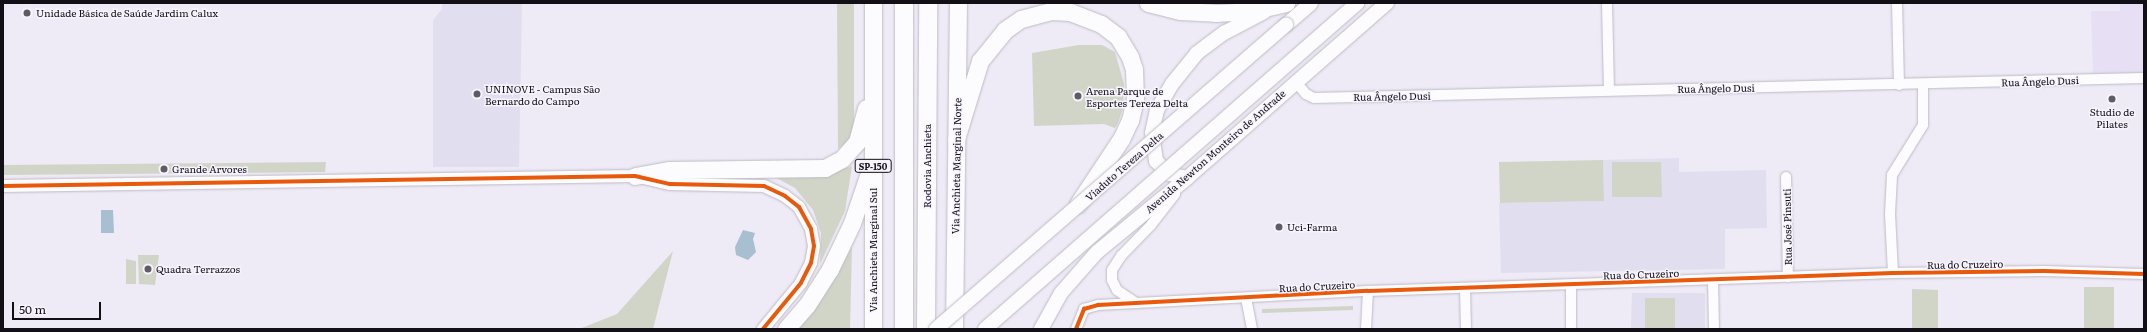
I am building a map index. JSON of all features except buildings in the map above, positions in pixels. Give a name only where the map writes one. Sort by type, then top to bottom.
[{"type":"highway","name":"Via Anchieta Marginal Sul","points":[[873,3],[873,329]]},
{"type":"highway","name":"SP-150","points":[[904,3],[904,329]]},
{"type":"highway","name":"Rodovia Anchieta","points":[[926,329],[928,3]]},
{"type":"highway","name":"Via Anchieta Marginal Norte","points":[[954,329],[958,3]]},
{"type":"highway","points":[[1148,3],[1180,11],[1215,13],[1282,4]]},
{"type":"highway","points":[[956,139],[974,75],[984,54],[996,38],[1012,24],[1031,15],[1051,11],[1070,12],[1101,24],[1118,37],[1130,57],[1136,89],[1133,110],[1124,133],[1076,207]]},
{"type":"highway","points":[[635,176],[670,170],[808,169],[830,166],[845,156],[859,137],[873,57]]},
{"type":"highway","points":[[786,329],[807,305],[830,269],[852,223],[874,161]]},
{"type":"main road","name":"Viaduto Tereza Delta","points":[[936,329],[1311,3]]},
{"type":"main road","points":[[985,329],[1357,3]]},
{"type":"main road","name":"Avenida Newton Monteiro de Andrade","points":[[1041,329],[1058,298],[1087,262],[1187,178],[1295,81],[1387,3]]},
{"type":"main road","points":[[1187,178],[1169,174],[1158,164],[1153,152],[1153,122],[1166,94],[1182,70],[1211,42],[1245,20],[1282,4]]},
{"type":"street","points":[[1607,3],[1609,90]]},
{"type":"street","points":[[1896,3],[1899,85]]},
{"type":"street","name":"Rua Ângelo Dusi","points":[[1295,81],[1306,94],[1314,98],[2144,78]]},
{"type":"street","points":[[1893,273],[1890,214],[1892,175],[1923,125],[1923,84]]},
{"type":"street","points":[[3,186],[635,176],[670,184],[764,186],[785,196],[799,207],[807,220],[813,238],[811,263],[801,283],[763,329]]},
{"type":"street","name":"Rua José Pinsuti","points":[[1786,177],[1788,277]]},
{"type":"street","points":[[1138,303],[1128,300],[1117,290],[1112,280],[1112,270],[1187,178]]},
{"type":"street","name":"Rua do Cruzeiro","points":[[1076,329],[1081,313],[1088,307],[1138,303],[1465,288],[1893,273],[2044,271],[2144,274]]},
{"type":"street","points":[[1713,280],[1714,329]]},
{"type":"street","points":[[1571,285],[1571,329]]},
{"type":"street","points":[[1465,288],[1466,329]]},
{"type":"street","points":[[1366,329],[1368,292]]},
{"type":"street","points":[[1246,298],[1252,329]]},
{"type":"shaded area","name":"UNINOVE - Campus São Bernardo do Campo","points":[[442,3],[522,3],[519,167],[433,167],[433,20],[442,9]]},
{"type":"shaded area","points":[[837,3],[854,3],[854,137],[838,149]]},
{"type":"shaded area","points":[[2120,3],[2144,3],[2144,74],[2093,76],[2091,11],[2120,11]]},
{"type":"shaded area","name":"Arena Parque de Esportes Tereza Delta","points":[[1079,45],[1102,45],[1115,52],[1124,84],[1123,108],[1118,123],[1115,128],[1104,124],[1034,126],[1032,53]]},
{"type":"shaded area","points":[[1679,158],[1679,172],[1766,170],[1767,228],[1725,229],[1725,269],[1501,273],[1499,203],[1604,201],[1603,160]]},
{"type":"shaded area","points":[[1603,160],[1604,201],[1500,203],[1499,162]]},
{"type":"shaded area","name":"Grande Arvores","points":[[326,162],[325,172],[3,175],[3,165]]},
{"type":"shaded area","points":[[1612,162],[1661,162],[1662,197],[1612,197]]},
{"type":"shaded area","points":[[852,166],[845,211],[820,264],[821,233],[813,210],[795,188],[771,175],[821,176]]},
{"type":"shaded area","points":[[852,247],[850,329],[793,329],[836,275]]},
{"type":"shaded area","points":[[673,251],[653,329],[579,329],[617,314]]},
{"type":"shaded area","name":"Quadra Terrazzos","points":[[138,255],[159,255],[155,285],[139,284]]},
{"type":"shaded area","points":[[126,259],[136,261],[136,284],[126,284]]},
{"type":"shaded area","points":[[2084,287],[2114,287],[2114,329],[2084,329]]},
{"type":"shaded area","points":[[1912,289],[1938,290],[1938,329],[1912,329]]},
{"type":"shaded area","points":[[1632,293],[1705,293],[1705,329],[1631,329]]},
{"type":"shaded area","points":[[1645,298],[1675,298],[1675,328],[1645,328]]},
{"type":"shaded area","points":[[1353,306],[1353,310],[1262,313],[1262,309]]},
{"type":"water","points":[[101,210],[113,210],[114,233],[101,233]]},
{"type":"water","points":[[743,230],[755,233],[753,239],[756,252],[748,260],[736,255],[735,247]]},
{"type":"cycle path","points":[[3,186],[635,176],[670,184],[764,186],[785,196],[799,207],[811,229],[814,246],[811,263],[801,283],[763,329]]},
{"type":"cycle path","points":[[1076,329],[1084,309],[1098,305],[1368,291],[1893,273],[2044,271],[2144,274]]},
{"type":"place","name":"Unidade Básica de Saúde Jardim Calux","points":[[27,13]]},
{"type":"place","name":"UNINOVE - Campus São Bernardo do Campo","points":[[477,94]]},
{"type":"place","name":"Arena Parque de Esportes Tereza Delta","points":[[1078,96]]},
{"type":"place","name":"Studio de Pilates","points":[[2112,99]]},
{"type":"place","name":"Grande Arvores","points":[[164,169]]},
{"type":"place","name":"Uci-Farma","points":[[1279,227]]},
{"type":"place","name":"Quadra Terrazzos","points":[[148,269]]}]
